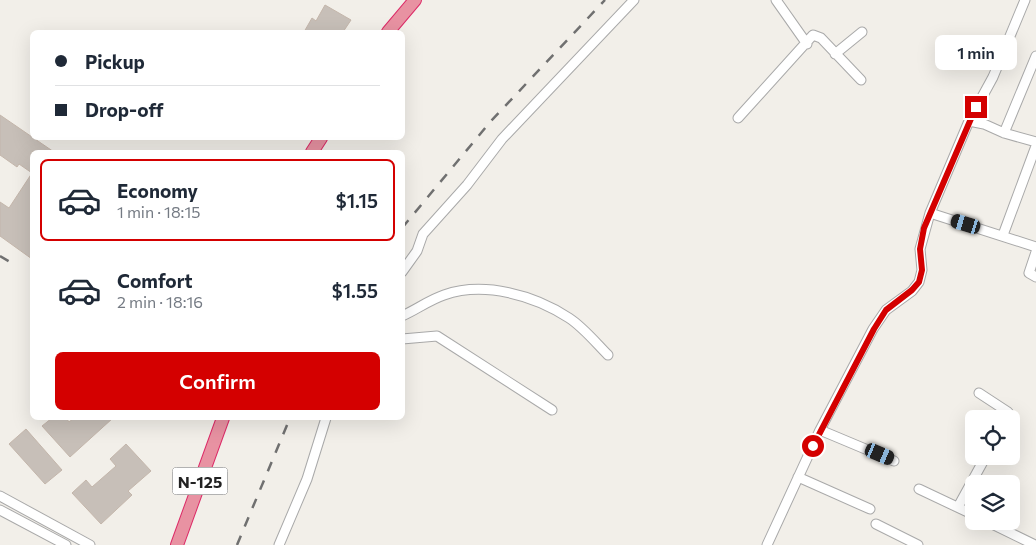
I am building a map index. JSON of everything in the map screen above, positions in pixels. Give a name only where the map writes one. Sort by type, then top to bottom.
[{"type":"highway","points":[[390,30],[415,0]]},
{"type":"highway","name":"N-125","points":[[177,545],[223,420]]},
{"type":"street","points":[[405,268],[417,251],[423,234],[467,185],[502,139],[634,0]]},
{"type":"street","points":[[776,0],[807,44]]},
{"type":"street","points":[[767,545],[820,430],[874,329],[886,310],[912,290],[919,282],[922,270],[920,249],[930,213],[969,122],[992,77],[1024,0]]},
{"type":"street","points":[[835,54],[862,32]]},
{"type":"street","points":[[738,118],[815,35],[861,80]]},
{"type":"street","points":[[1004,133],[1036,56]]},
{"type":"street","points":[[969,122],[984,124],[1004,133],[1036,142]]},
{"type":"street","points":[[1003,236],[1036,146]]},
{"type":"street","points":[[930,213],[1036,246]]},
{"type":"street","points":[[1036,252],[1029,273],[1036,277]]},
{"type":"street","points":[[405,315],[444,296],[477,289],[505,292],[536,301],[570,319],[608,355]]},
{"type":"street","points":[[405,339],[437,336],[552,410]]},
{"type":"street","points":[[979,393],[1005,410]]},
{"type":"street","points":[[279,545],[307,478],[325,420]]},
{"type":"street","points":[[820,430],[894,461]]},
{"type":"street","points":[[958,508],[981,465]]},
{"type":"street","points":[[798,477],[870,509]]},
{"type":"street","points":[[919,489],[965,511]]},
{"type":"street","points":[[0,496],[90,545]]},
{"type":"street","points":[[0,510],[63,544],[68,533]]},
{"type":"street","points":[[876,524],[918,545]]},
{"type":"street","points":[[1004,530],[1035,545]]},
{"type":"building","points":[[325,5],[351,20],[344,30],[305,30],[312,18],[316,21]]},
{"type":"building","points":[[0,115],[30,136],[30,140],[36,140],[51,150],[30,150],[30,172],[19,164],[17,167],[0,155]]},
{"type":"building","points":[[30,176],[30,258],[0,236],[0,202],[9,208]]},
{"type":"building","points":[[50,420],[68,420],[69,422],[72,420],[111,420],[70,457],[42,426]]},
{"type":"building","points":[[26,429],[62,470],[45,484],[9,444]]},
{"type":"building","points":[[126,444],[151,471],[128,491],[132,495],[101,524],[72,493],[86,480],[92,487],[116,466],[110,459]]},
{"type":"railway","points":[[405,224],[491,121],[605,0]]},
{"type":"railway","points":[[0,256],[10,262]]},
{"type":"railway","points":[[237,545],[289,420]]},
{"type":"route","points":[[813,446],[874,329],[886,310],[912,290],[919,282],[922,270],[920,249],[924,228],[976,107]]}]
